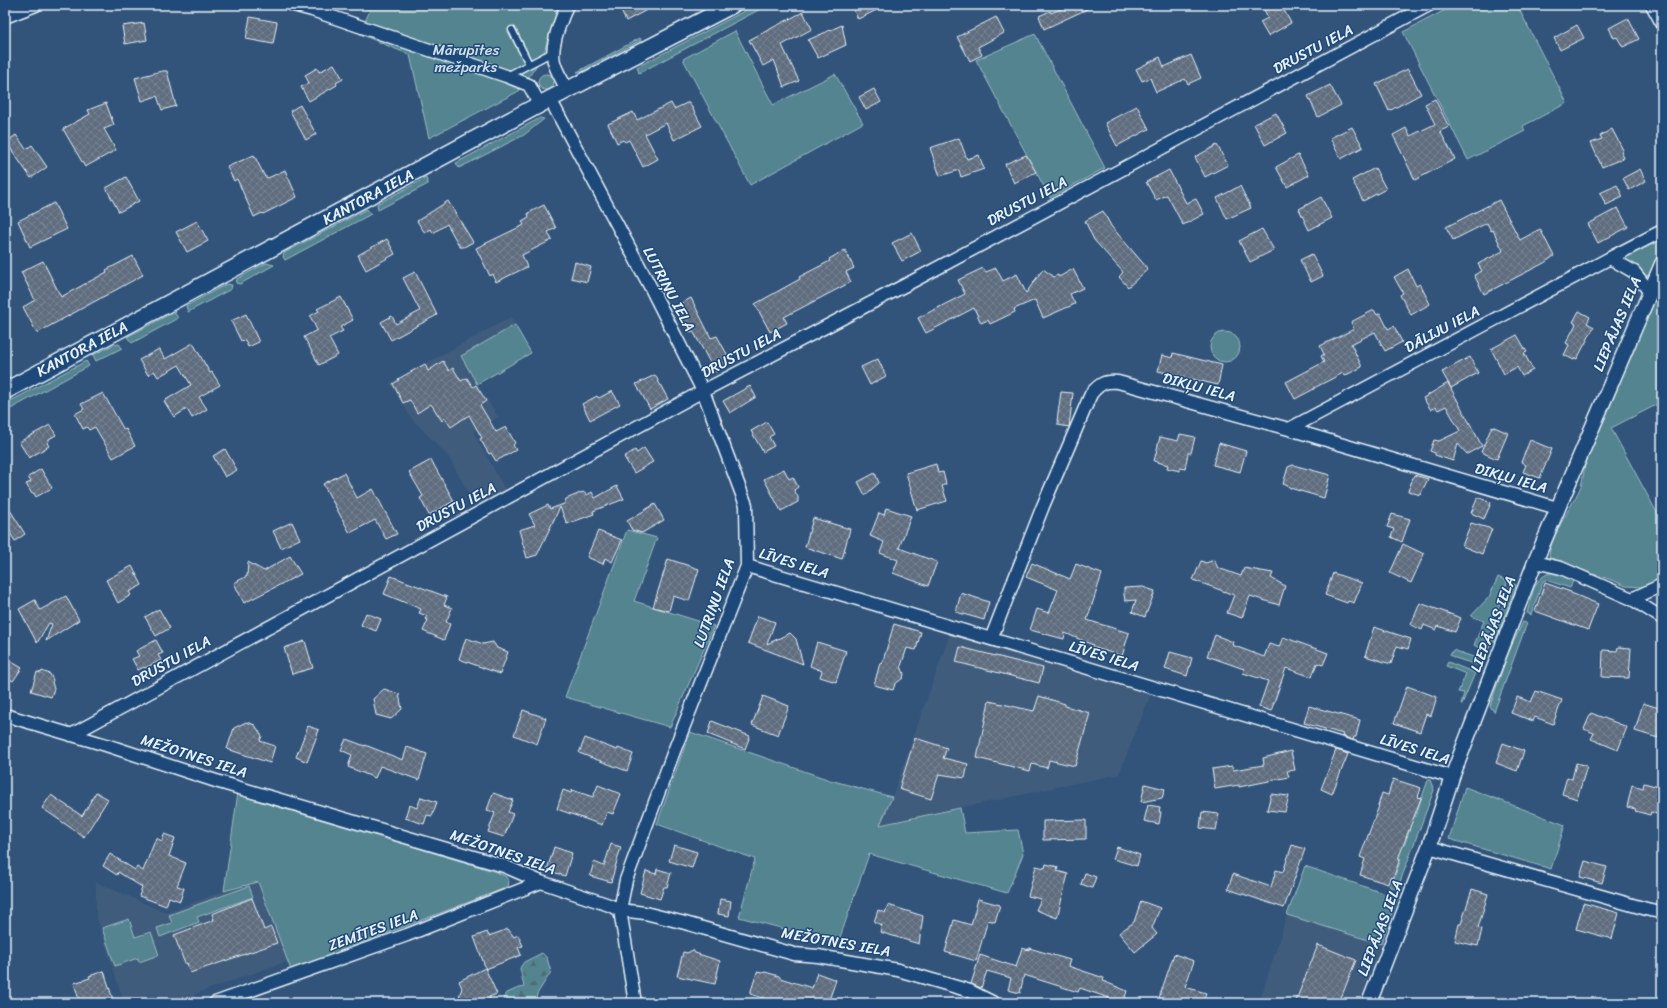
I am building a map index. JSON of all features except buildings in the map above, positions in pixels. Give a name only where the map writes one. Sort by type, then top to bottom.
[{"type":"main road","name":"KANTORA IELA","points":[[5,391],[567,90],[732,5]]},
{"type":"street","points":[[5,17],[36,5]]},
{"type":"street","name":"LUTRIŅU IELA","points":[[293,5],[312,10],[506,76],[529,85],[545,102],[652,290],[703,391],[746,505],[747,566],[674,750],[626,880],[620,910],[635,1003]]},
{"type":"street","points":[[567,5],[558,28],[553,52],[554,62],[567,90]]},
{"type":"street","name":"DRUSTU IELA","points":[[71,735],[703,391],[915,280],[1429,5]]},
{"type":"street","points":[[1652,5],[1662,24]]},
{"type":"street","name":"DĀLIJU IELA","points":[[1289,429],[1662,231]]},
{"type":"street","points":[[1610,258],[1634,272],[1649,290]]},
{"type":"street","name":"LIEPĀJAS IELA","points":[[1369,1003],[1429,847],[1452,778],[1535,562],[1649,290],[1662,264]]},
{"type":"street","name":"DIKĻU IELA","points":[[991,639],[1055,478],[1091,394],[1099,384],[1109,381],[1118,382],[1289,429],[1557,508]]},
{"type":"street","points":[[1535,562],[1561,568],[1632,599],[1662,618]]},
{"type":"street","name":"LĪVES IELA","points":[[747,566],[1452,778]]},
{"type":"street","points":[[1632,599],[1662,585]]},
{"type":"street","name":"MEŽOTNES IELA","points":[[5,715],[219,782],[504,866],[541,882],[620,910],[645,913],[685,922],[794,954],[818,956],[898,970],[970,991],[994,1003]]},
{"type":"street","points":[[1429,847],[1650,910],[1662,912]]},
{"type":"street","name":"ZEMĪTES IELA","points":[[215,1003],[407,935],[541,882]]},
{"type":"lane","points":[[512,30],[529,64]]},
{"type":"lane","points":[[506,76],[553,52]]},
{"type":"shaded area","points":[[511,317],[531,353],[477,384],[498,417],[473,432],[508,494],[478,510],[448,456],[411,418],[390,383]]},
{"type":"shaded area","points":[[951,631],[1151,694],[1119,774],[879,825],[892,797]]},
{"type":"shaded area","points":[[96,882],[166,913],[224,891],[258,882],[288,961],[195,994],[195,999],[184,1003],[124,1003],[96,915]]},
{"type":"shaded area","points":[[1287,915],[1381,944],[1359,1003],[1259,1003]]},
{"type":"green space","name":"Mārupītes mežparks","points":[[343,5],[559,5],[543,56],[519,91],[429,138],[410,55],[360,34],[370,10]]},
{"type":"green space","points":[[756,5],[768,5],[639,73],[637,67]]},
{"type":"green space","points":[[1455,5],[1517,5],[1567,103],[1523,126],[1525,131],[1468,160],[1403,32]]},
{"type":"green space","points":[[735,31],[773,105],[835,74],[863,123],[750,185],[683,59]]},
{"type":"green space","points":[[1035,34],[1105,168],[1050,198],[976,60]]},
{"type":"green space","points":[[640,38],[641,40],[581,72],[577,72]]},
{"type":"green space","points":[[546,74],[552,76],[554,82],[552,88],[546,90],[540,88],[538,82],[540,76]]},
{"type":"green space","points":[[540,118],[544,119],[524,135],[459,168],[456,163]]},
{"type":"green space","points":[[426,178],[428,184],[378,210],[377,204]]},
{"type":"green space","points":[[367,209],[371,214],[285,260],[283,257],[284,253]]},
{"type":"green space","points":[[1662,234],[1662,249],[1649,275],[1645,277],[1620,258]]},
{"type":"green space","points":[[266,263],[274,265],[240,284],[236,283],[237,279]]},
{"type":"green space","points":[[1662,280],[1662,402],[1611,428],[1662,522],[1662,579],[1642,587],[1626,586],[1550,560],[1549,553],[1551,544],[1561,523],[1581,486],[1585,464]]},
{"type":"green space","points":[[227,284],[232,285],[231,289],[188,312],[186,306]]},
{"type":"green space","points":[[174,312],[178,318],[132,343],[127,337]]},
{"type":"green space","points":[[515,325],[531,353],[477,384],[461,356]]},
{"type":"green space","points":[[1225,332],[1236,336],[1240,347],[1236,358],[1225,362],[1214,358],[1210,347],[1214,336]]},
{"type":"green space","points":[[119,344],[122,348],[96,361],[93,355],[113,345]]},
{"type":"green space","points":[[86,361],[89,366],[5,412],[5,404]]},
{"type":"green space","points":[[627,530],[657,538],[634,601],[714,626],[670,727],[565,697]]},
{"type":"green space","points":[[1554,572],[1571,577],[1573,581],[1570,588],[1546,580],[1543,581],[1531,615],[1527,613],[1534,587],[1547,574]]},
{"type":"green space","points":[[1498,577],[1507,581],[1507,583],[1483,650],[1474,645],[1484,621],[1471,616],[1489,597]]},
{"type":"green space","points":[[1511,583],[1516,585],[1515,589],[1495,642],[1492,640],[1487,650]]},
{"type":"green space","points":[[1523,622],[1527,623],[1494,712],[1490,706],[1508,653]]},
{"type":"green space","points":[[1453,650],[1479,659],[1477,665],[1450,655]]},
{"type":"green space","points":[[1448,662],[1475,673],[1462,704],[1464,693],[1458,692],[1466,674],[1446,666]]},
{"type":"green space","points":[[690,732],[830,780],[892,797],[880,825],[960,808],[965,833],[1018,830],[1023,854],[1007,893],[869,854],[838,943],[739,917],[755,859],[657,824]]},
{"type":"green space","points":[[1428,780],[1430,780],[1434,790],[1397,890],[1389,886],[1394,878],[1401,859],[1397,857],[1401,846],[1404,846],[1410,829],[1407,827],[1411,816],[1415,817]]},
{"type":"green space","points":[[1465,787],[1565,825],[1551,869],[1449,839]]},
{"type":"green space","points":[[238,792],[496,872],[505,876],[509,881],[508,887],[291,970],[258,882],[224,891]]},
{"type":"green space","points":[[1305,866],[1397,898],[1381,944],[1287,915]]},
{"type":"green space","points":[[249,886],[253,897],[197,917],[199,922],[160,937],[157,928],[172,923],[169,915]]},
{"type":"green space","points":[[129,919],[135,937],[151,932],[159,955],[139,962],[138,958],[115,966],[102,928]]},
{"type":"green space","points":[[542,953],[547,958],[551,972],[537,994],[535,1003],[504,1003],[505,994],[524,987],[520,968],[524,962]]}]
